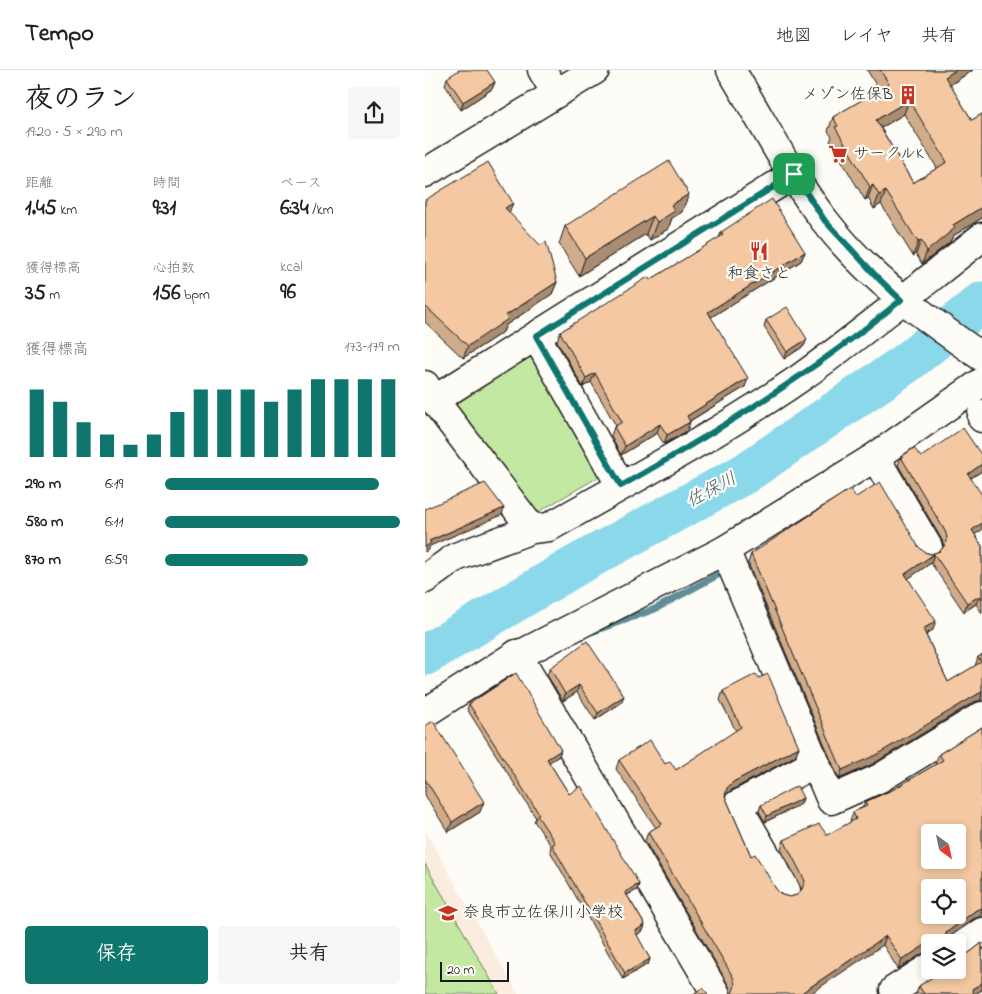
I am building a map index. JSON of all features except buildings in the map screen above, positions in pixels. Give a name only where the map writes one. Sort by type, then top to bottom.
[{"type":"street","points":[[542,70],[556,93]]},
{"type":"street","points":[[427,168],[595,70]]},
{"type":"street","points":[[731,70],[825,221],[879,279],[906,304],[982,357]]},
{"type":"street","points":[[532,529],[429,392],[536,336],[794,174]]},
{"type":"street","points":[[425,579],[456,557],[532,529],[549,527],[731,422],[792,383],[906,304],[982,237]]},
{"type":"street","points":[[536,336],[621,486]]},
{"type":"street","points":[[425,713],[517,654],[525,652],[725,550],[875,458],[982,382]]},
{"type":"street","points":[[875,458],[928,547]]},
{"type":"street","points":[[725,550],[831,800],[880,778],[982,716]]},
{"type":"street","points":[[517,654],[716,994]]},
{"type":"street","points":[[786,890],[737,805],[815,763]]},
{"type":"street","points":[[966,943],[982,932]]},
{"type":"street","points":[[894,990],[921,973]]},
{"type":"shaded area","name":"奈良市立佐保川小学校","points":[[425,831],[518,994],[425,994]]},
{"type":"green space","points":[[533,356],[602,475],[531,516],[445,402]]},
{"type":"green space","name":"奈良市立佐保川小学校","points":[[425,864],[499,994],[425,994]]},
{"type":"waterway","name":"佐保川","points":[[425,655],[575,566],[744,474],[908,362],[982,302]]},
{"type":"waterway","points":[[594,631],[655,609],[727,570]]},
{"type":"waterway","points":[[476,696],[519,672]]},
{"type":"place","name":"メゾン佐保B","points":[[908,95]]},
{"type":"place","name":"サークルK","points":[[838,154]]},
{"type":"place","name":"和食さと","points":[[759,251]]},
{"type":"place","name":"奈良市立佐保川小学校","points":[[448,913]]},
{"type":"route","points":[[794,174],[825,221],[901,300],[799,378],[731,422],[621,486],[536,336],[794,174]]}]
